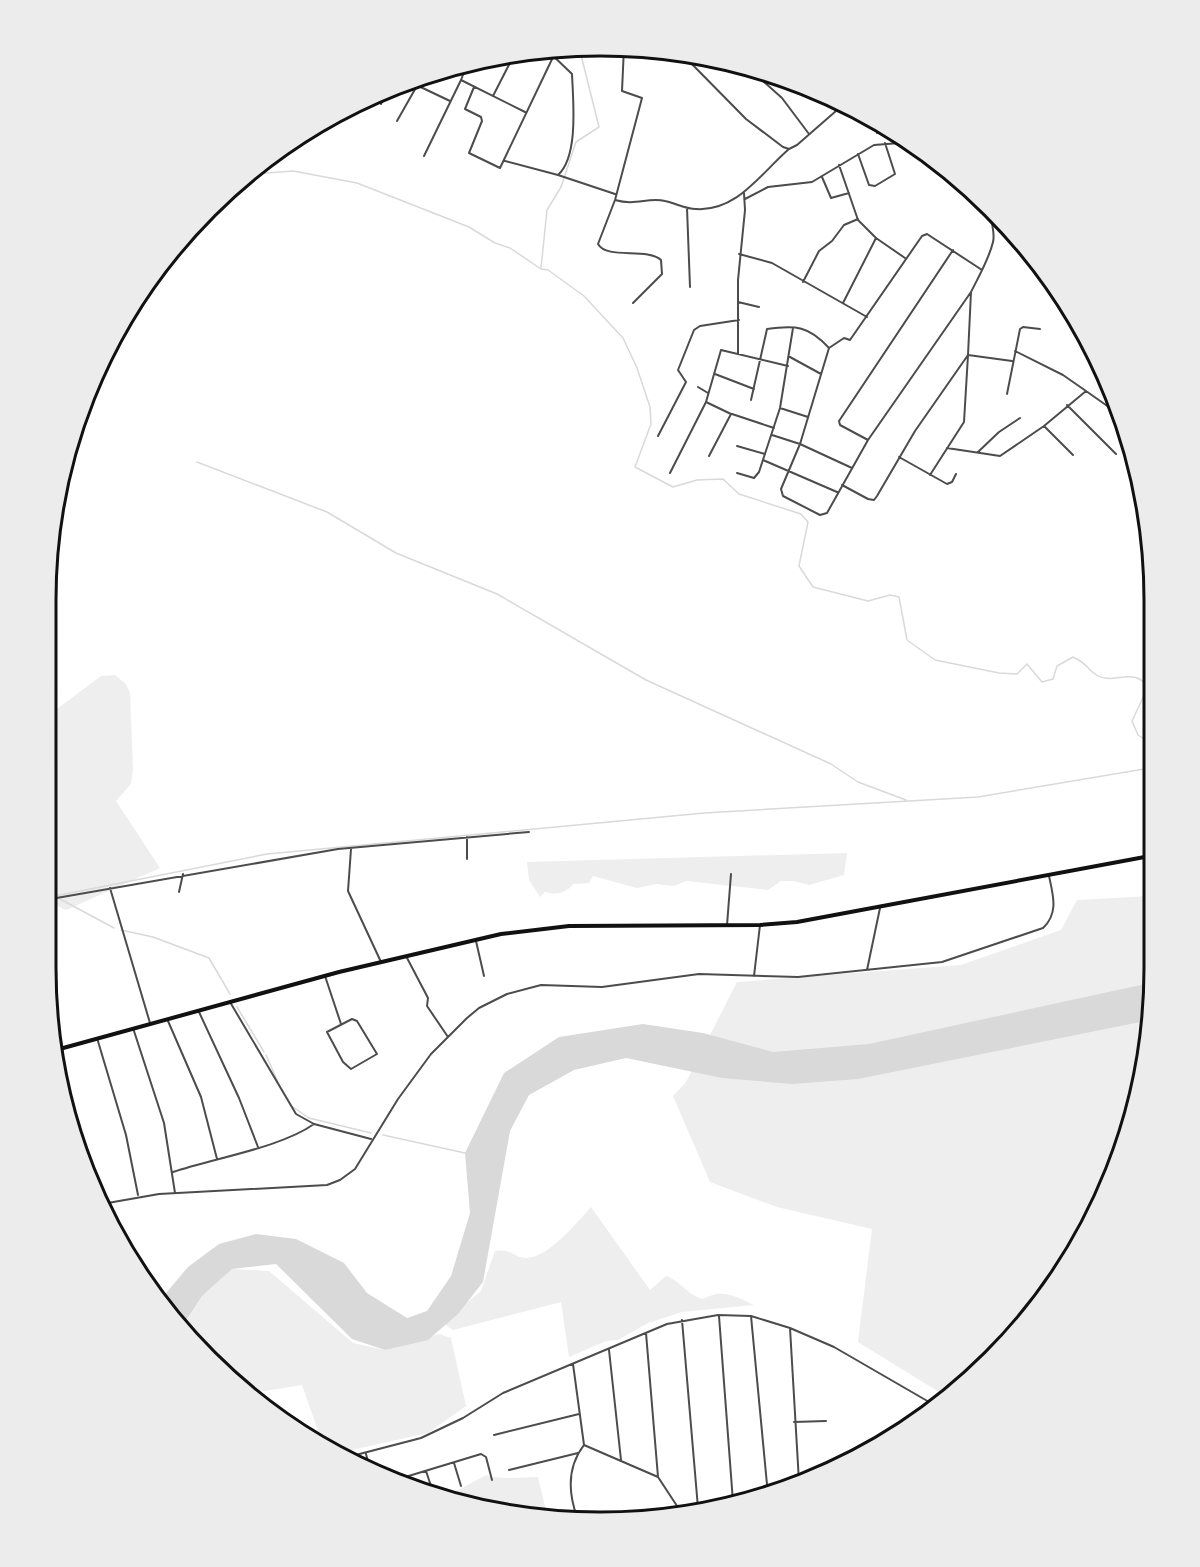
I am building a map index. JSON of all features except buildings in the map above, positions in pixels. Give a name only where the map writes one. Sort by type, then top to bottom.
[{"type":"main road","points":[[62,1048],[325,976],[476,939],[568,926],[760,926],[880,908],[1144,857]]},
{"type":"street","points":[[624,57],[622,92],[642,98],[617,194],[598,243],[605,251],[653,255],[659,257],[663,263],[662,274],[633,303]]},
{"type":"street","points":[[474,87],[465,110],[481,117],[482,121],[468,153],[499,168],[505,161],[525,112],[552,58]]},
{"type":"street","points":[[557,58],[572,74],[572,135],[564,168],[558,175]]},
{"type":"street","points":[[493,96],[509,63]]},
{"type":"street","points":[[691,63],[746,119],[775,143],[789,148]]},
{"type":"street","points":[[424,156],[463,73]]},
{"type":"street","points":[[460,80],[525,112]]},
{"type":"street","points":[[763,81],[782,98],[809,134]]},
{"type":"street","points":[[421,86],[450,101]]},
{"type":"street","points":[[397,122],[416,88]]},
{"type":"street","points":[[615,200],[634,204],[663,200],[687,208],[719,207],[744,194],[789,148],[837,110]]},
{"type":"street","points":[[857,153],[869,185],[875,186],[895,174],[885,143]]},
{"type":"street","points":[[745,199],[768,187],[805,184],[822,177],[857,153],[885,143],[896,143]]},
{"type":"street","points":[[505,161],[617,194]]},
{"type":"street","points":[[839,165],[858,219],[876,238],[905,258]]},
{"type":"street","points":[[822,177],[831,199],[849,193]]},
{"type":"street","points":[[738,354],[739,254],[744,194]]},
{"type":"street","points":[[687,208],[690,287]]},
{"type":"street","points":[[803,282],[819,251],[832,241],[841,227],[858,219]]},
{"type":"street","points":[[982,270],[924,234],[905,258],[850,341],[844,338],[829,348],[800,444],[782,494],[820,515],[827,513],[868,440],[971,292],[982,270],[994,239],[991,221]]},
{"type":"street","points":[[842,304],[876,238]]},
{"type":"street","points":[[868,440],[840,425],[839,421],[953,250]]},
{"type":"street","points":[[739,254],[766,260],[867,317]]},
{"type":"street","points":[[930,475],[964,422],[971,292]]},
{"type":"street","points":[[738,302],[759,307]]},
{"type":"street","points":[[658,436],[686,382],[678,370],[694,330],[700,326],[739,320]]},
{"type":"street","points":[[752,400],[766,329],[793,328],[812,332],[829,348]]},
{"type":"street","points":[[737,473],[755,478],[763,460],[780,408],[793,328]]},
{"type":"street","points":[[1007,394],[1020,328],[1040,329]]},
{"type":"street","points":[[670,473],[706,402],[721,350],[759,361],[788,366]]},
{"type":"street","points":[[1015,351],[1064,375],[1109,408]]},
{"type":"street","points":[[968,355],[1012,361]]},
{"type":"street","points":[[842,485],[874,500],[899,457],[968,355]]},
{"type":"street","points":[[790,357],[821,374]]},
{"type":"street","points":[[715,374],[754,389]]},
{"type":"street","points":[[698,387],[709,394]]},
{"type":"street","points":[[947,448],[1000,456],[1044,426],[1086,391]]},
{"type":"street","points":[[706,402],[731,414],[774,428]]},
{"type":"street","points":[[1067,405],[1116,454]]},
{"type":"street","points":[[780,408],[808,417]]},
{"type":"street","points":[[709,456],[731,414]]},
{"type":"street","points":[[977,453],[999,432],[1020,418]]},
{"type":"street","points":[[1044,426],[1073,455]]},
{"type":"street","points":[[772,435],[800,444],[852,468]]},
{"type":"street","points":[[737,446],[765,454]]},
{"type":"street","points":[[899,457],[949,484],[956,474]]},
{"type":"street","points":[[763,460],[838,492]]},
{"type":"street","points":[[56,898],[183,874],[351,848],[529,832]]},
{"type":"street","points":[[467,859],[468,837]]},
{"type":"street","points":[[351,848],[348,891],[381,962]]},
{"type":"street","points":[[179,892],[183,874]]},
{"type":"street","points":[[727,925],[731,874]]},
{"type":"street","points":[[109,1202],[138,1196],[333,1183],[348,1176],[355,1169],[415,1075],[448,1037],[479,1008],[526,987],[555,984],[602,987],[686,975],[798,977],[950,960],[1043,928],[1054,910],[1049,876]]},
{"type":"street","points":[[110,888],[150,1023]]},
{"type":"street","points":[[867,971],[880,908]]},
{"type":"street","points":[[754,977],[760,926]]},
{"type":"street","points":[[476,939],[484,976]]},
{"type":"street","points":[[406,955],[428,998],[427,1006],[448,1037]]},
{"type":"street","points":[[325,976],[342,1024]]},
{"type":"street","points":[[230,1002],[289,1107],[296,1114],[314,1124],[372,1140]]},
{"type":"street","points":[[199,1010],[239,1098],[258,1147]]},
{"type":"street","points":[[167,1018],[201,1097],[217,1159]]},
{"type":"street","points":[[352,1019],[357,1021],[376,1053],[375,1057],[353,1069],[348,1068],[327,1032],[342,1024],[352,1019]]},
{"type":"street","points":[[133,1028],[164,1123],[175,1193]]},
{"type":"street","points":[[98,1038],[126,1135],[138,1196]]},
{"type":"street","points":[[173,1172],[258,1147],[301,1132],[314,1124]]},
{"type":"street","points":[[718,1315],[732,1495]]},
{"type":"street","points":[[359,1455],[442,1429],[503,1393],[646,1333],[682,1320],[718,1315],[751,1316],[790,1328],[834,1347],[928,1401]]},
{"type":"street","points":[[751,1316],[767,1485]]},
{"type":"street","points":[[682,1320],[698,1502]]},
{"type":"street","points":[[790,1328],[798,1474]]},
{"type":"street","points":[[646,1333],[658,1477],[677,1506]]},
{"type":"street","points":[[609,1350],[621,1460]]},
{"type":"street","points":[[573,1364],[584,1445],[578,1453],[569,1487],[575,1511]]},
{"type":"street","points":[[494,1435],[579,1414]]},
{"type":"street","points":[[794,1422],[826,1421]]},
{"type":"street","points":[[584,1445],[658,1477]]},
{"type":"street","points":[[509,1470],[578,1453]]},
{"type":"street","points":[[366,1454],[367,1459]]},
{"type":"street","points":[[408,1476],[484,1454],[492,1480]]},
{"type":"street","points":[[454,1462],[461,1486]]},
{"type":"street","points":[[426,1471],[431,1485]]},
{"type":"shaded area","points":[[115,675],[126,684],[130,693],[133,769],[131,784],[116,801],[160,868],[66,910],[56,905],[56,710],[101,676]]},
{"type":"shaded area","points":[[847,853],[844,875],[809,885],[794,881],[781,881],[768,890],[686,881],[674,886],[656,884],[637,888],[593,876],[589,883],[573,884],[560,893],[545,892],[540,897],[529,880],[527,862]]},
{"type":"shaded area","points":[[1144,896],[1143,1003],[1140,1038],[1126,1108],[1103,1175],[1072,1239],[1053,1270],[1009,1326],[985,1352],[939,1392],[858,1342],[872,1229],[777,1207],[710,1182],[673,1096],[686,1082],[737,982],[961,965],[1061,930],[1077,900]]},
{"type":"shaded area","points":[[1144,984],[1141,1022],[858,1079],[792,1084],[722,1078],[626,1058],[574,1070],[529,1095],[510,1131],[483,1282],[458,1314],[428,1340],[385,1350],[352,1339],[276,1264],[232,1269],[202,1296],[186,1320],[165,1294],[188,1267],[219,1244],[256,1234],[296,1239],[344,1263],[367,1293],[407,1318],[427,1311],[451,1276],[470,1213],[465,1153],[504,1073],[559,1037],[643,1024],[703,1033],[773,1052],[869,1044]]},
{"type":"shaded area","points":[[591,1207],[650,1290],[666,1276],[703,1299],[716,1294],[728,1294],[754,1305],[682,1312],[648,1323],[618,1340],[606,1341],[569,1357],[561,1302],[453,1330],[443,1323],[481,1291],[495,1251],[505,1251],[525,1258],[543,1253],[570,1230]]},
{"type":"shaded area","points":[[232,1269],[269,1271],[353,1343],[385,1350],[439,1334],[451,1338],[466,1406],[428,1433],[350,1450],[319,1433],[302,1385],[260,1392],[215,1352],[184,1317],[202,1296]]},
{"type":"shaded area","points":[[486,1475],[504,1478],[538,1477],[545,1508],[494,1501],[455,1492]]},
{"type":"waterway","points":[[541,268],[547,210],[561,187],[576,142],[599,127],[581,57]]},
{"type":"waterway","points":[[262,173],[293,171],[357,183],[469,227],[495,243],[510,248],[541,269],[548,270],[584,296],[623,338],[637,368],[650,407],[651,424],[635,467],[673,487],[697,480],[723,479],[739,494],[801,514],[808,522],[799,566],[813,587],[868,601],[890,595],[899,597],[907,640],[935,660],[999,673],[1017,674],[1027,664],[1042,682],[1053,679],[1057,666],[1073,657],[1102,677],[1129,677],[1144,683]]},
{"type":"waterway","points":[[197,462],[327,512],[396,553],[497,594],[646,680],[831,764],[858,782],[906,800]]},
{"type":"waterway","points":[[1144,696],[1132,721],[1138,735],[1144,739]]},
{"type":"waterway","points":[[56,896],[267,854],[704,813],[978,797],[1144,769]]},
{"type":"waterway","points":[[60,899],[114,928]]},
{"type":"waterway","points":[[121,930],[153,937],[209,958],[230,994]]},
{"type":"waterway","points":[[237,1007],[264,1052]]},
{"type":"waterway","points":[[266,1055],[278,1082]]},
{"type":"waterway","points":[[293,1107],[309,1118],[371,1133]]},
{"type":"waterway","points":[[383,1135],[465,1153]]}]
